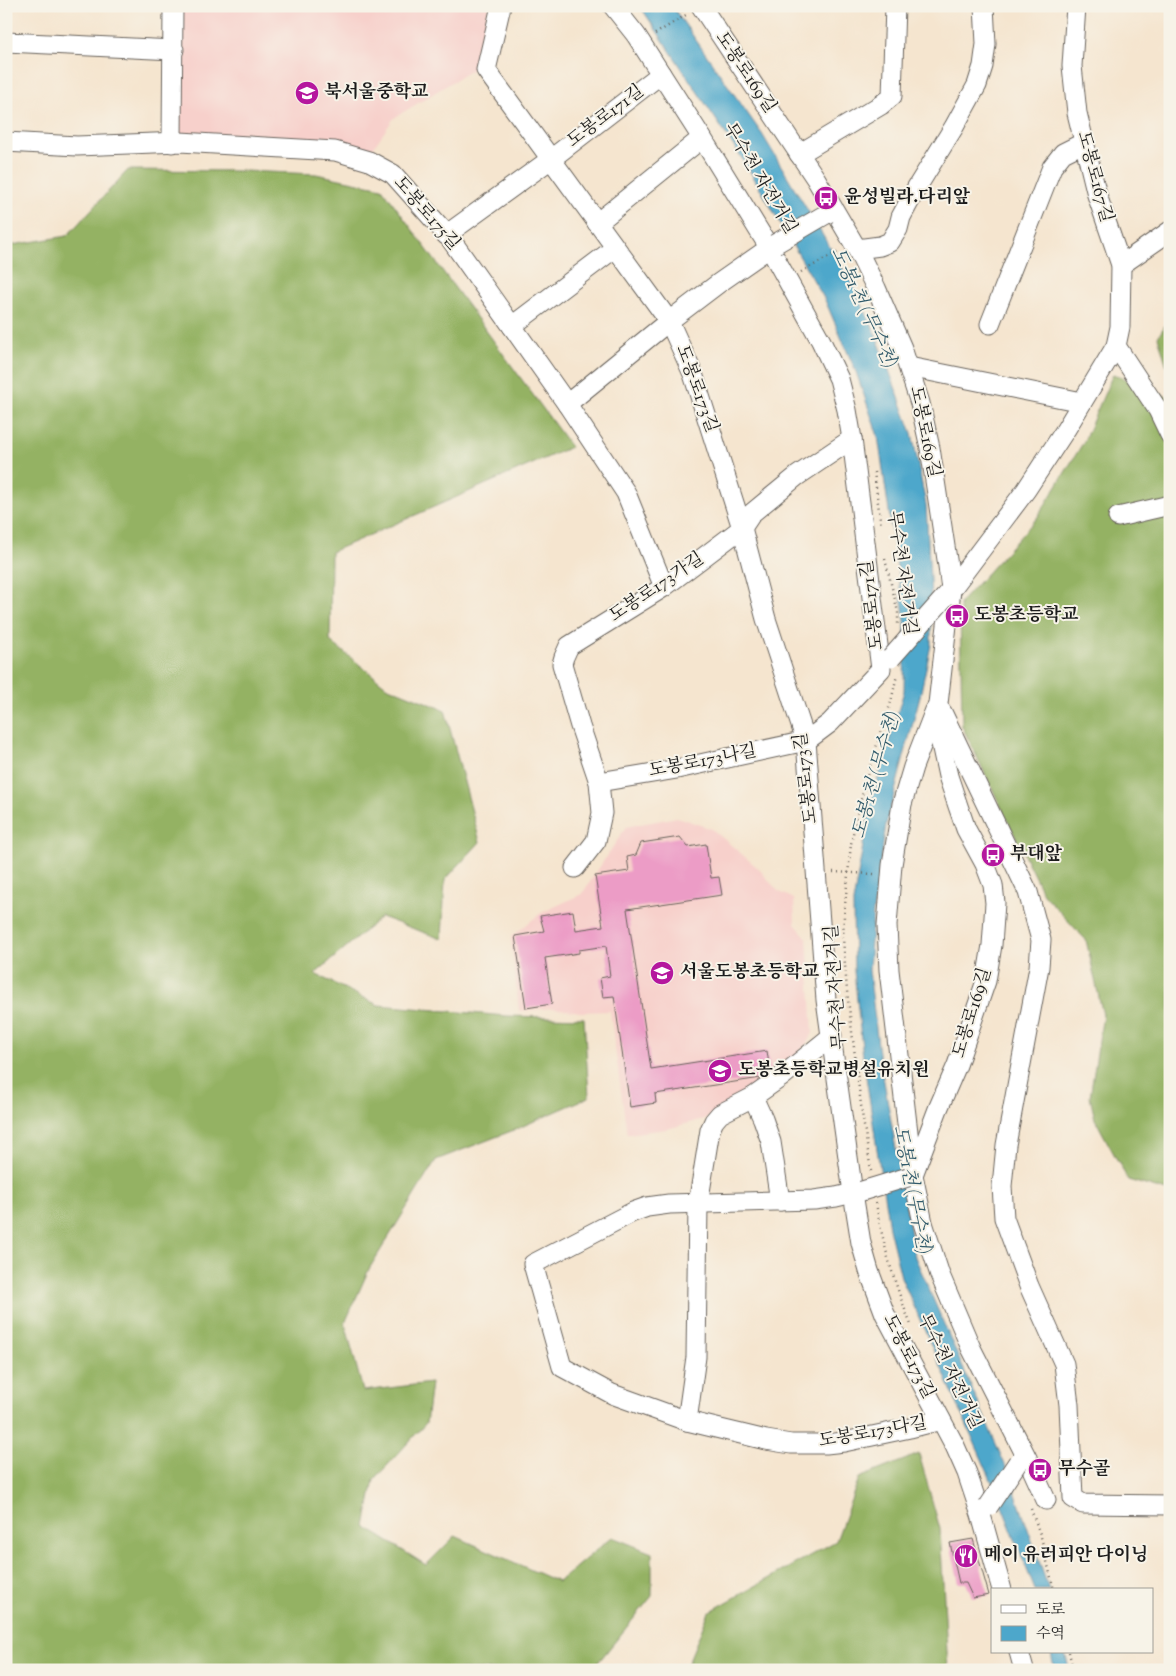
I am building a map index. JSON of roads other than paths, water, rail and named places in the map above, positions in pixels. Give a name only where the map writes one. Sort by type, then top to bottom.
[{"type":"street","points":[[172,143],[173,6]]},
{"type":"street","name":"도봉로173길","points":[[501,6],[486,70],[669,321],[693,374],[742,528],[766,619],[806,741],[826,1000],[865,1190],[861,1243],[882,1306],[914,1372],[941,1420],[984,1511]]},
{"type":"street","name":"도봉로171길","points":[[613,6],[632,30],[772,246],[832,362],[843,393],[890,666],[830,723],[806,741]]},
{"type":"street","points":[[800,154],[881,105],[892,96],[895,6]]},
{"type":"street","points":[[849,249],[880,246],[890,242],[918,187],[954,127],[977,85],[983,66],[986,44],[984,6]]},
{"type":"street","name":"도봉로167길","points":[[890,666],[948,594],[1026,490],[1066,429],[1116,346],[1120,327],[1122,265],[1097,195],[1083,143],[1072,66],[1076,6]]},
{"type":"street","name":"도봉로169길","points":[[693,10],[800,154],[849,249],[892,322],[920,403],[930,448],[948,566],[948,594],[938,704],[940,739],[948,776],[966,830],[985,864],[993,885],[995,903],[992,945],[986,980],[957,1065],[911,1176]]},
{"type":"street","points":[[6,42],[174,50]]},
{"type":"street","name":"도봉로171길","points":[[550,159],[661,74]]},
{"type":"street","points":[[597,223],[702,138]]},
{"type":"street","name":"도봉로175길","points":[[6,142],[77,146],[172,143],[335,151],[368,161],[393,174],[446,234],[567,404],[626,492],[664,587]]},
{"type":"street","points":[[990,324],[1052,167],[1063,153],[1083,143]]},
{"type":"street","points":[[446,234],[550,159]]},
{"type":"street","points":[[669,321],[718,283],[772,246],[831,211]]},
{"type":"street","points":[[1122,265],[1170,231]]},
{"type":"street","points":[[512,326],[615,248]]},
{"type":"street","name":"도봉로173길","points":[[567,404],[669,321]]},
{"type":"street","points":[[1116,346],[1158,410],[1170,435]]},
{"type":"street","points":[[909,367],[1082,402]]},
{"type":"street","points":[[742,528],[752,513],[797,476],[852,438]]},
{"type":"street","points":[[1118,517],[1170,505]]},
{"type":"street","name":"도봉로173가길","points":[[599,782],[562,664],[569,646],[664,587],[742,528]]},
{"type":"street","points":[[938,704],[1028,892],[1041,940],[1039,967],[1006,1145],[1002,1186],[1004,1218],[1029,1286],[1064,1364],[1069,1405],[1073,1498],[1083,1504],[1170,1505]]},
{"type":"street","name":"도봉로169길","points":[[938,704],[913,767],[902,804],[892,865],[887,925],[889,970],[911,1176],[923,1223],[940,1276],[1022,1460],[1046,1500]]},
{"type":"street","name":"도봉로173나길","points":[[599,782],[676,769],[806,741]]},
{"type":"street","points":[[575,868],[596,841],[602,813],[599,782]]},
{"type":"street","points":[[687,1421],[696,1357],[698,1204],[707,1145],[714,1121],[720,1114],[753,1097],[780,1078],[832,1036]]},
{"type":"street","points":[[753,1097],[771,1142],[780,1201]]},
{"type":"street","points":[[698,1204],[814,1200],[865,1190],[911,1176]]},
{"type":"street","name":"도봉로173다길","points":[[698,1204],[669,1204],[647,1207],[633,1212],[534,1264],[562,1367],[612,1394],[687,1421],[766,1440],[809,1445],[844,1442],[941,1420]]},
{"type":"street","points":[[1002,1588],[984,1511],[1022,1460]]},
{"type":"street","points":[[1020,1654],[1024,1670]]},
{"type":"water","name":"도봉1천 (무수천)","points":[[640,6],[672,6],[762,134],[852,284],[875,332],[912,433],[926,505],[931,597],[931,645],[920,696],[886,825],[873,912],[869,970],[879,1053],[915,1257],[1009,1474],[1048,1588],[1034,1588],[996,1491],[901,1277],[889,1228],[863,1057],[854,971],[853,903],[870,805],[904,691],[905,622],[878,436],[856,372],[825,300],[747,166]]},
{"type":"water","points":[[1051,1654],[1065,1654],[1069,1670],[1054,1670]]},
{"type":"place","name":"북서울중학교","points":[[307,93]]},
{"type":"place","name":"윤성빌라.다리앞","points":[[826,198]]},
{"type":"place","name":"도봉초등학교","points":[[957,616]]},
{"type":"place","name":"부대앞","points":[[993,855]]},
{"type":"place","name":"서울도봉초등학교","points":[[662,973]]},
{"type":"place","name":"도봉초등학교병설유치원","points":[[720,1071]]},
{"type":"place","name":"무수골","points":[[1040,1470]]},
{"type":"place","name":"메이 유러피안 다이닝","points":[[966,1556]]}]
